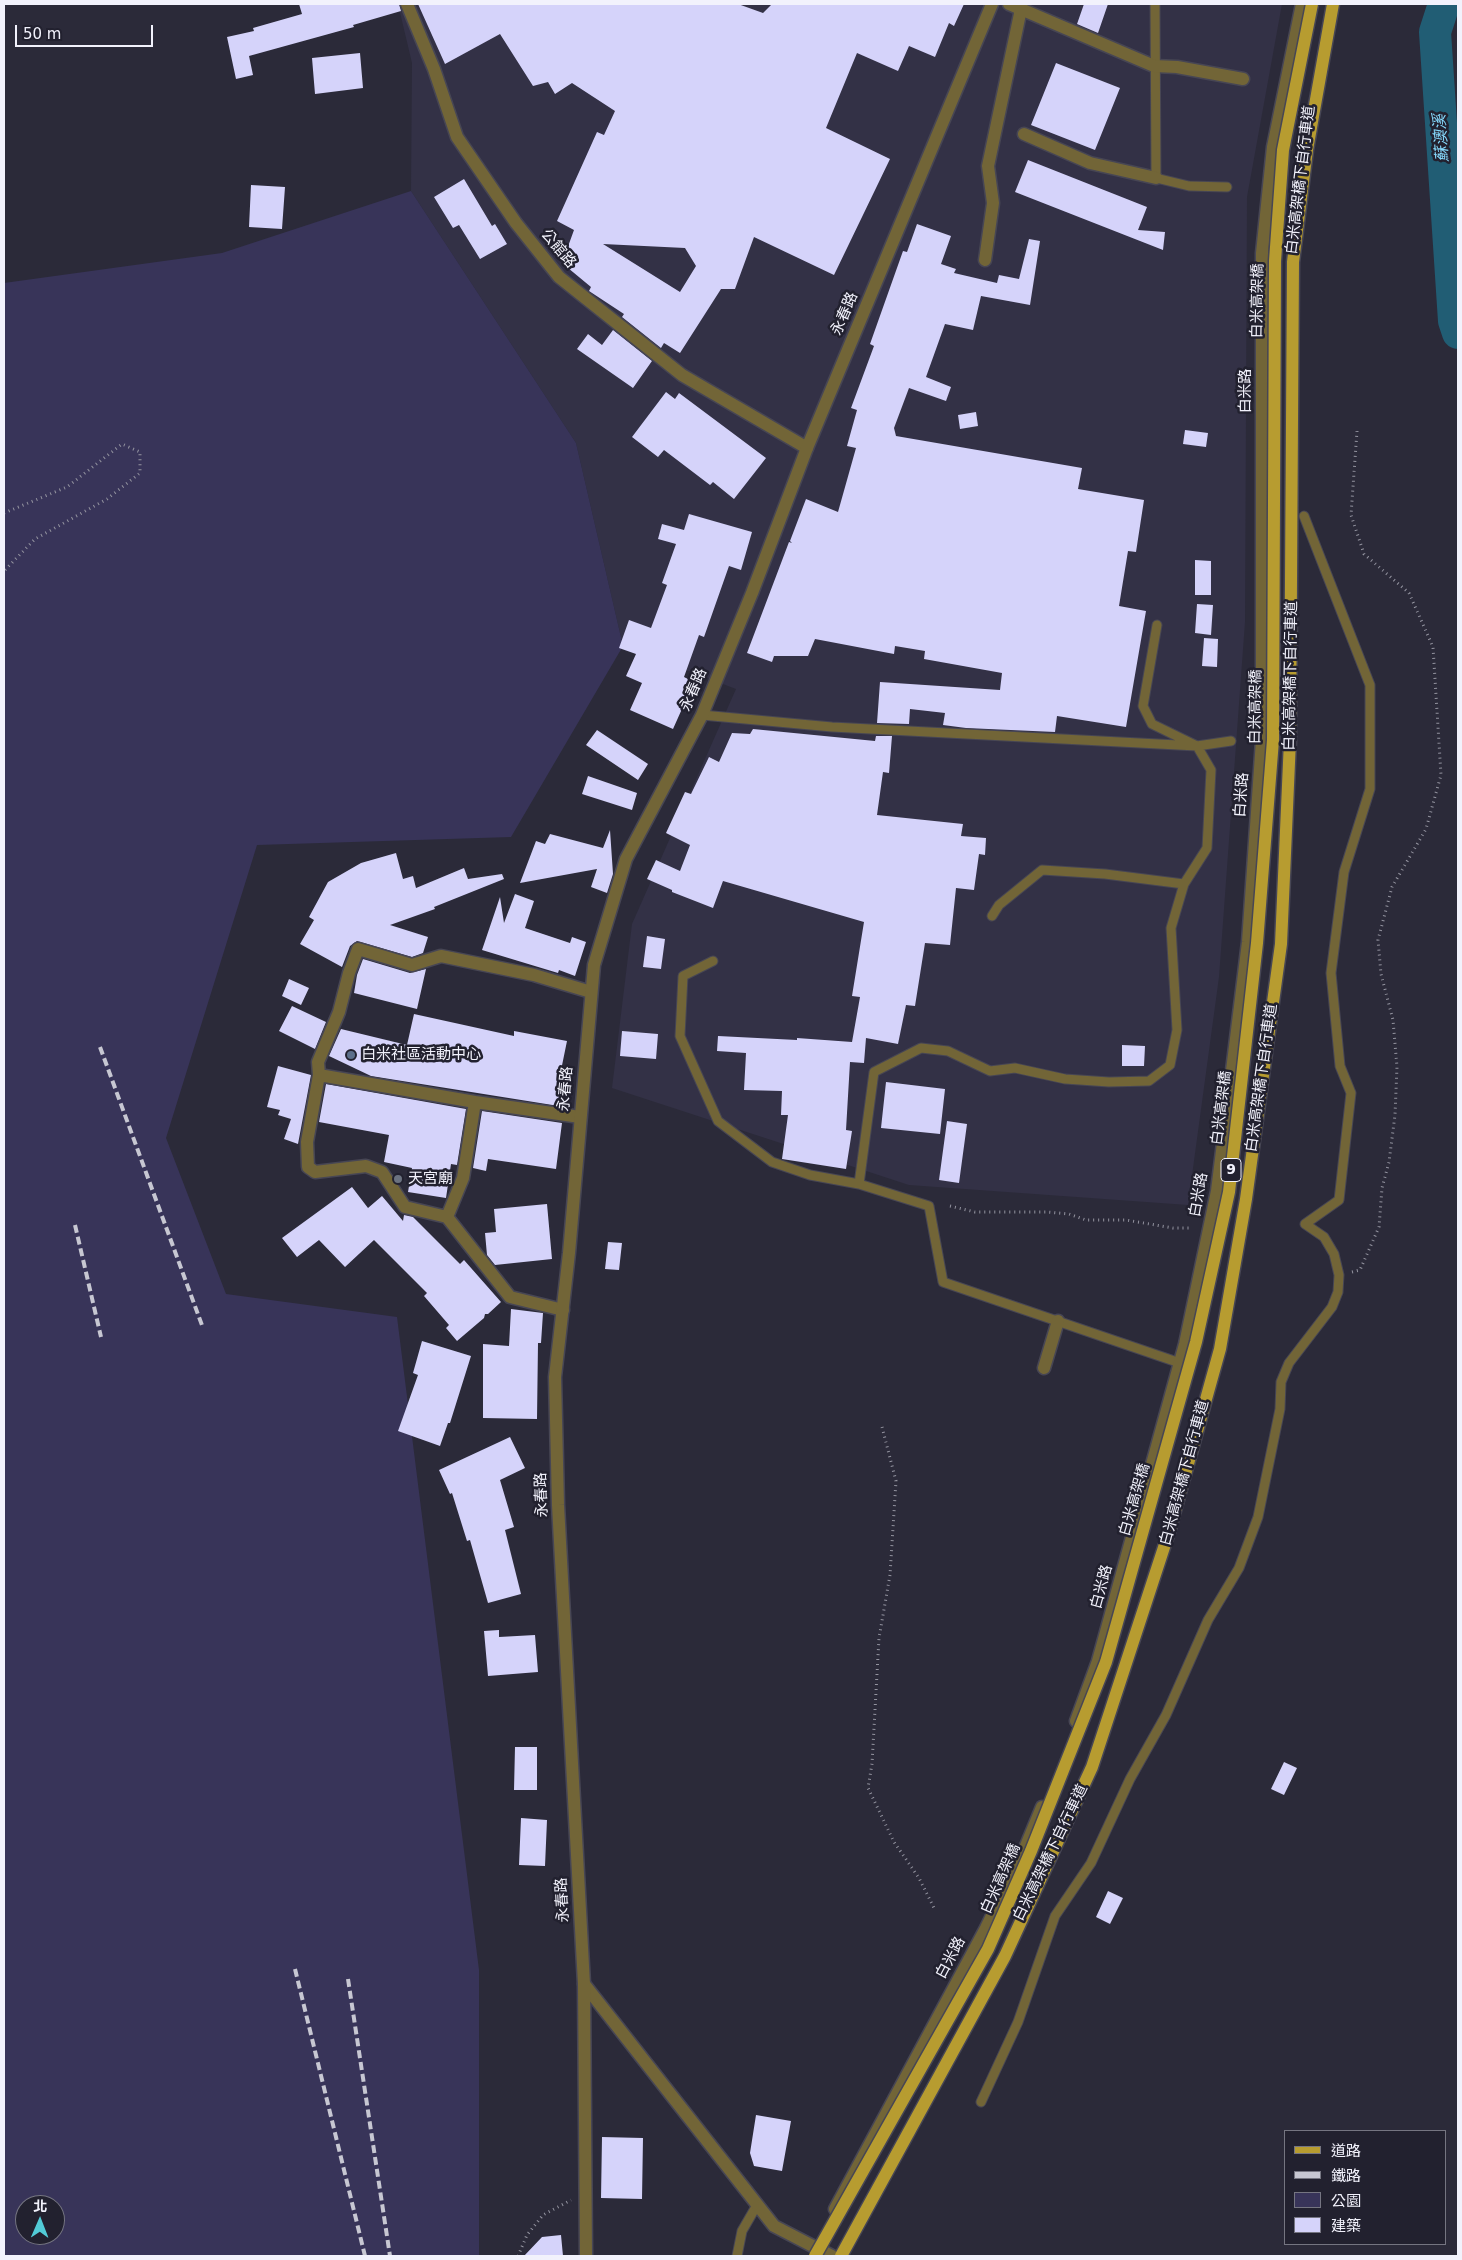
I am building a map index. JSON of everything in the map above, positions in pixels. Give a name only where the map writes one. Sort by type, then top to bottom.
[{"type":"main road","name":"白米高架橋","points":[[813,2253],[988,1949],[1031,1851],[1106,1662],[1196,1342],[1229,1192],[1257,943],[1273,740],[1275,261],[1283,150],[1312,4]]},
{"type":"main road","name":"9","points":[[841,2256],[1005,1956],[1092,1767],[1169,1532],[1220,1350],[1246,1199],[1281,944],[1290,740],[1293,262],[1307,150],[1333,4]]},
{"type":"street","name":"公館路","points":[[407,4],[434,69],[457,138],[516,223],[559,277],[682,375],[807,448]]},
{"type":"street","name":"永春路","points":[[586,2256],[584,1984],[558,1506],[555,1377],[563,1310],[594,965],[626,859],[702,715],[752,593],[807,448],[992,4]]},
{"type":"street","name":"白米路","points":[[813,2253],[986,1928],[1023,1853],[1064,1754],[1098,1661],[1180,1362],[1218,1191],[1248,942],[1262,740],[1262,253],[1273,147],[1302,4]]},
{"type":"street","points":[[985,260],[993,203],[988,166],[1015,6],[1154,66],[1243,79]]},
{"type":"street","points":[[1024,134],[1090,162],[1156,178]]},
{"type":"street","points":[[563,1310],[510,1297],[447,1217],[405,1207],[382,1172],[366,1166],[350,1166],[325,1172],[315,1172],[308,1167],[307,1142],[319,1075],[318,1062],[339,1012],[348,973],[358,949],[412,965],[441,956],[534,975],[591,992]]},
{"type":"street","points":[[319,1075],[475,1102],[580,1117]]},
{"type":"street","points":[[447,1217],[463,1178],[475,1102]]},
{"type":"street","points":[[1044,1368],[1058,1321]]},
{"type":"street","points":[[584,1984],[774,2226],[813,2253],[832,2256]]},
{"type":"lane","points":[[1155,4],[1156,178],[1189,186],[1227,187]]},
{"type":"lane","points":[[981,2102],[1018,2022],[1055,1916],[1090,1863],[1130,1779],[1166,1714],[1208,1620],[1238,1568],[1258,1517],[1280,1409],[1281,1382],[1289,1363],[1332,1307],[1338,1292],[1339,1275],[1334,1254],[1324,1237],[1305,1224],[1340,1200],[1351,1093],[1340,1066],[1331,973],[1344,872],[1370,789],[1370,685],[1304,516]]},
{"type":"lane","points":[[859,1184],[874,1072],[921,1048],[948,1052],[990,1071],[1015,1068],[1074,1080],[1109,1082],[1150,1081],[1170,1065],[1178,1030],[1171,928],[1184,884],[1207,848],[1211,770],[1197,746],[1152,724],[1143,706],[1157,624]]},
{"type":"lane","points":[[702,715],[832,726],[1197,746],[1231,742]]},
{"type":"lane","points":[[992,916],[999,905],[1042,870],[1105,874],[1184,884]]},
{"type":"lane","points":[[713,961],[683,976],[680,1036],[718,1120],[772,1162],[810,1175],[859,1184],[930,1206],[943,1282],[1180,1362]]},
{"type":"lane","points":[[737,2256],[742,2231],[757,2205]]},
{"type":"path","points":[[1339,1275],[1360,1270],[1379,1227],[1382,1188],[1389,1162],[1395,1115],[1398,1067],[1393,1020],[1381,974],[1378,940],[1392,887],[1426,829],[1441,775],[1433,647],[1409,594],[1364,554],[1351,515],[1357,430]]},
{"type":"path","points":[[4,513],[67,487],[122,444],[140,452],[140,472],[107,499],[35,539],[4,571]]},
{"type":"path","points":[[950,1206],[975,1212],[1046,1212],[1069,1214],[1086,1220],[1126,1220],[1173,1228],[1191,1228]]},
{"type":"path","points":[[882,1427],[896,1481],[890,1575],[879,1638],[872,1764],[868,1788],[894,1842],[919,1878],[934,1908]]},
{"type":"path","points":[[518,2256],[527,2235],[543,2215],[585,2193]]},
{"type":"shaded area","points":[[398,4],[1282,4],[1247,197],[1245,622],[1219,977],[1188,1205],[909,1185],[612,1088],[632,924],[736,689],[623,646],[576,443],[411,191],[412,63]]},
{"type":"green space","points":[[411,191],[576,443],[623,646],[511,837],[257,845],[166,1138],[226,1294],[397,1317],[479,1970],[479,2256],[4,2256],[4,283],[222,253]]},
{"type":"building","points":[[299,4],[399,4],[401,11],[353,25],[354,27],[249,56],[253,75],[236,79],[227,37],[254,31],[253,28],[302,14]]},
{"type":"building","points":[[418,4],[738,4],[763,13],[772,4],[964,4],[954,26],[949,23],[935,57],[909,46],[898,71],[857,53],[826,128],[890,159],[834,275],[754,237],[735,289],[721,289],[680,353],[664,343],[661,348],[622,317],[624,314],[589,291],[591,287],[562,263],[574,230],[557,221],[597,132],[604,135],[615,111],[572,83],[555,94],[548,82],[533,86],[500,34],[445,64]],"holes":[[[603,244],[685,248],[696,266],[680,292]]]},
{"type":"building","points":[[1084,4],[1108,4],[1098,33],[1077,24]]},
{"type":"building","points":[[360,53],[363,88],[315,94],[312,58]]},
{"type":"building","points":[[1056,63],[1120,88],[1095,150],[1031,125]]},
{"type":"building","points":[[1028,160],[1147,207],[1138,230],[1165,232],[1163,250],[1015,192]]},
{"type":"building","points":[[464,179],[492,226],[495,224],[507,244],[480,259],[459,225],[453,228],[434,197]]},
{"type":"building","points":[[251,185],[285,187],[282,229],[249,227]]},
{"type":"building","points":[[917,224],[951,236],[941,264],[956,269],[954,273],[997,283],[999,275],[1019,279],[1029,239],[1040,241],[1030,305],[981,296],[973,330],[945,324],[926,377],[951,387],[946,401],[909,388],[894,428],[896,436],[1082,468],[1078,489],[1144,500],[1136,552],[1128,551],[1119,606],[1146,611],[1126,727],[1057,716],[1055,732],[966,728],[943,725],[945,713],[910,709],[909,724],[877,723],[880,682],[1000,690],[1002,673],[924,659],[925,651],[895,646],[894,654],[815,639],[808,656],[774,656],[772,662],[747,653],[789,542],[792,543],[790,541],[806,499],[838,512],[856,448],[847,446],[857,410],[851,408],[874,346],[870,344],[903,251],[907,252]]},
{"type":"building","points":[[613,330],[652,361],[633,388],[577,349],[588,334],[602,345]]},
{"type":"building","points":[[666,392],[675,399],[679,393],[766,458],[734,499],[713,482],[710,485],[664,450],[658,457],[632,437]]},
{"type":"building","points":[[976,412],[978,426],[960,429],[958,415]]},
{"type":"building","points":[[1185,430],[1208,433],[1206,447],[1183,444]]},
{"type":"building","points":[[689,514],[752,532],[741,570],[729,566],[704,637],[699,635],[684,677],[694,682],[673,729],[630,710],[642,683],[626,676],[636,654],[619,648],[629,620],[651,628],[667,585],[662,583],[676,544],[658,539],[662,524],[684,530]]},
{"type":"building","points":[[1195,560],[1211,561],[1211,595],[1195,595]]},
{"type":"building","points":[[1197,604],[1213,605],[1211,635],[1195,633]]},
{"type":"building","points":[[1204,638],[1218,639],[1217,667],[1202,666]]},
{"type":"building","points":[[753,729],[875,741],[876,736],[892,736],[889,773],[883,772],[877,815],[963,824],[961,836],[986,838],[985,855],[979,854],[974,890],[956,888],[950,945],[925,943],[915,1006],[906,1005],[898,1044],[866,1038],[864,1063],[850,1062],[846,1130],[852,1131],[846,1169],[782,1159],[788,1115],[781,1115],[782,1091],[744,1090],[746,1053],[717,1051],[718,1036],[797,1040],[797,1038],[852,1042],[860,997],[852,996],[864,922],[723,881],[713,908],[672,892],[672,890],[647,879],[656,860],[680,871],[690,845],[666,833],[685,792],[691,794],[709,757],[719,762],[732,733],[750,734]]},
{"type":"building","points":[[597,730],[648,764],[638,780],[586,745]]},
{"type":"building","points":[[588,776],[637,793],[632,810],[582,794]]},
{"type":"building","points":[[610,830],[613,874],[607,893],[591,887],[597,869],[520,883],[536,841],[545,844],[550,834],[603,848]]},
{"type":"building","points":[[396,853],[403,879],[413,876],[416,888],[464,868],[468,879],[502,874],[504,879],[434,907],[435,909],[390,925],[428,937],[423,953],[412,957],[357,941],[350,946],[342,967],[300,944],[314,920],[309,917],[328,882],[361,863]]},
{"type":"building","points":[[515,894],[534,901],[525,928],[570,943],[572,937],[586,942],[575,976],[559,970],[558,973],[482,950],[500,897],[504,923]]},
{"type":"building","points":[[647,936],[665,939],[661,969],[643,967]]},
{"type":"building","points":[[363,959],[410,973],[426,969],[417,1009],[354,993],[357,975]]},
{"type":"building","points":[[289,979],[309,988],[301,1005],[282,996]]},
{"type":"building","points":[[292,1006],[326,1022],[315,1049],[279,1031]]},
{"type":"building","points":[[414,1014],[514,1036],[514,1031],[567,1041],[558,1085],[569,1086],[565,1107],[371,1076],[329,1056],[341,1029],[407,1045]]},
{"type":"building","points":[[622,1031],[658,1034],[656,1059],[620,1056]]},
{"type":"building","points":[[1122,1045],[1145,1046],[1144,1066],[1122,1066]]},
{"type":"building","points":[[278,1066],[311,1075],[298,1144],[284,1139],[291,1119],[278,1115],[280,1110],[267,1107]]},
{"type":"building","points":[[886,1082],[945,1089],[940,1134],[881,1128]]},
{"type":"building","points":[[326,1084],[466,1109],[457,1165],[451,1164],[446,1198],[408,1192],[412,1168],[384,1162],[389,1135],[319,1122]]},
{"type":"building","points":[[482,1111],[562,1123],[556,1169],[488,1159],[486,1171],[473,1168]]},
{"type":"building","points":[[947,1121],[967,1124],[959,1183],[939,1180]]},
{"type":"building","points":[[352,1187],[368,1208],[382,1196],[403,1221],[404,1215],[413,1217],[460,1264],[464,1260],[501,1302],[488,1314],[485,1314],[484,1318],[457,1341],[446,1328],[449,1325],[424,1296],[427,1293],[374,1240],[345,1267],[319,1240],[297,1257],[282,1238]]},
{"type":"building","points":[[547,1204],[552,1259],[495,1265],[487,1255],[485,1233],[496,1232],[494,1209]]},
{"type":"building","points":[[608,1242],[622,1243],[619,1270],[605,1269]]},
{"type":"building","points":[[511,1309],[543,1313],[541,1343],[538,1343],[537,1419],[483,1418],[483,1344],[509,1346]]},
{"type":"building","points":[[422,1341],[471,1356],[450,1423],[448,1423],[440,1446],[398,1431],[418,1375],[413,1373]]},
{"type":"building","points":[[510,1437],[525,1468],[500,1480],[514,1527],[505,1530],[521,1594],[488,1603],[470,1540],[467,1541],[452,1493],[450,1494],[439,1470]]},
{"type":"building","points":[[499,1630],[499,1637],[535,1635],[538,1672],[488,1676],[484,1631]]},
{"type":"building","points":[[515,1747],[537,1747],[537,1790],[514,1790]]},
{"type":"building","points":[[1284,1762],[1297,1768],[1284,1795],[1271,1789]]},
{"type":"building","points":[[521,1818],[547,1820],[545,1866],[519,1865]]},
{"type":"building","points":[[1108,1891],[1123,1898],[1110,1924],[1096,1917]]},
{"type":"building","points":[[756,2115],[791,2121],[782,2171],[754,2166],[750,2153]]},
{"type":"building","points":[[602,2137],[643,2138],[642,2199],[601,2198]]},
{"type":"building","points":[[561,2235],[563,2256],[524,2256],[542,2237]]},
{"type":"waterway","name":"蘇澳溪","points":[[1444,4],[1435,32],[1454,321],[1458,333]]},
{"type":"railway","points":[[100,1047],[203,1328]]},
{"type":"railway","points":[[75,1225],[101,1337]]},
{"type":"railway","points":[[295,1969],[365,2256]]},
{"type":"railway","points":[[348,1979],[390,2256]]},
{"type":"place","name":"白米社區活動中心","points":[[351,1055]]},
{"type":"place","name":"天宮廟","points":[[398,1179]]}]
